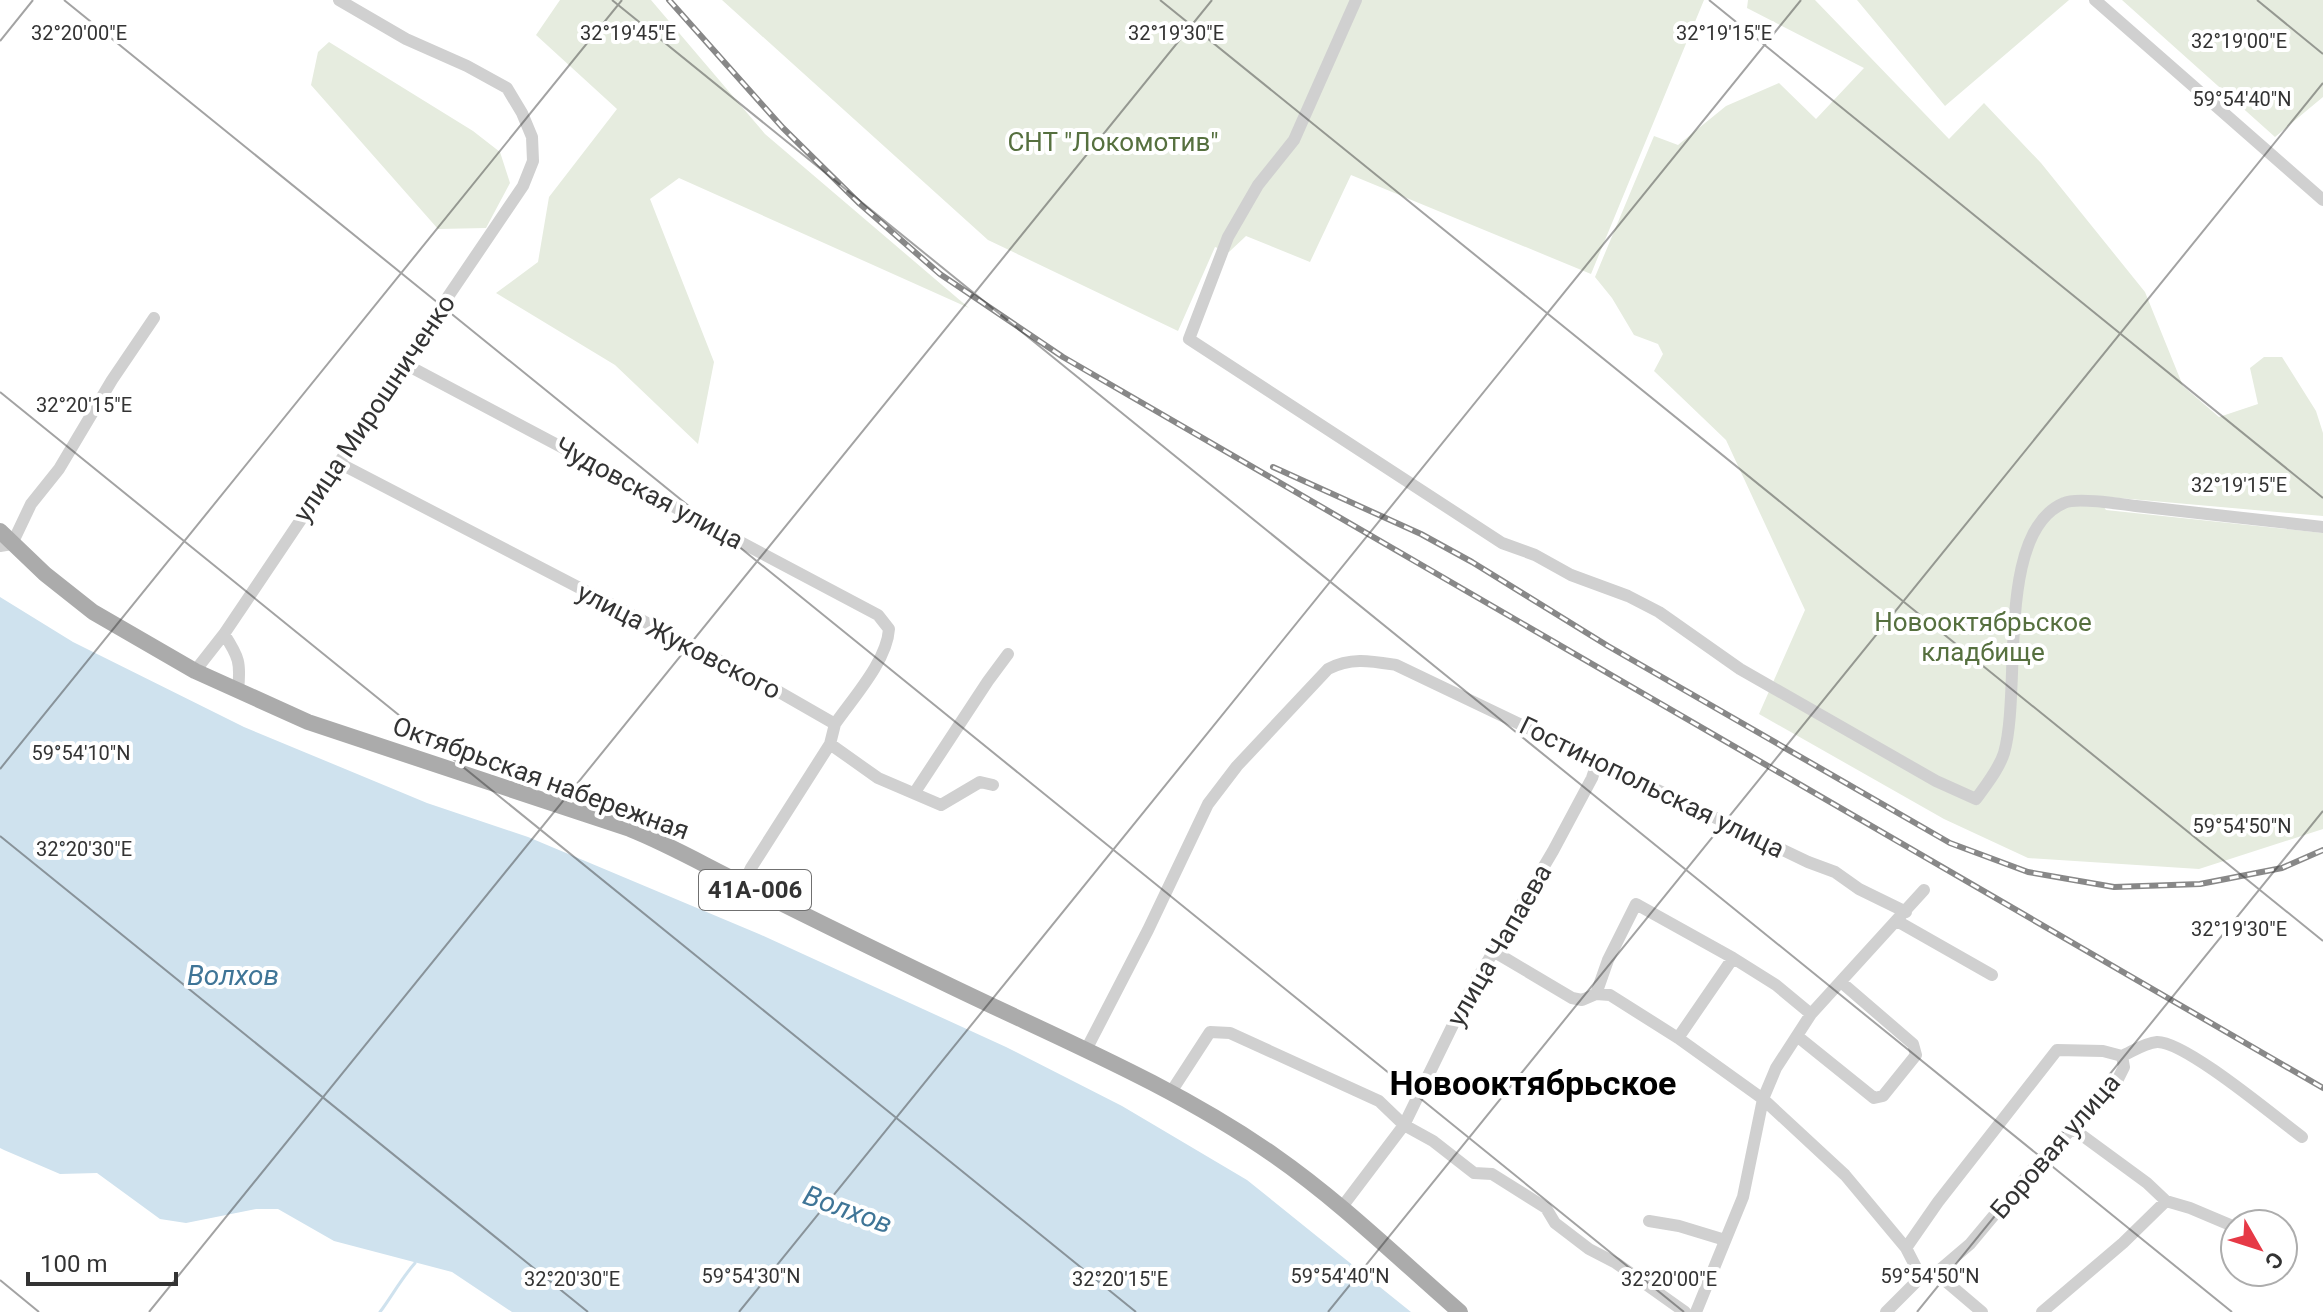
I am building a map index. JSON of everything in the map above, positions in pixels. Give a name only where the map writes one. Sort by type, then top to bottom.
[{"type":"main road","name":"41А-006","points":[[0,531],[6,545]]},
{"type":"main road","name":"Октябрьская набережная","points":[[6,545],[93,612],[195,671],[308,722],[630,829],[666,844],[743,885],[964,993],[1087,1048],[1171,1092],[1273,1154],[1342,1207],[1460,1312]]},
{"type":"street","name":"улица Мирошниченко","points":[[195,671],[224,634],[523,186],[533,161],[532,137],[507,88],[406,39],[339,0]]},
{"type":"street","points":[[1356,0],[1294,140],[1258,185],[1228,237],[1189,339],[1502,543],[1659,612],[1740,669],[1936,781],[1976,799],[2004,754],[2019,577],[2026,546],[2045,517],[2065,502],[2104,502],[2323,527]]},
{"type":"street","points":[[2095,0],[2323,200]]},
{"type":"street","points":[[6,545],[31,504],[59,469],[112,380],[154,318]]},
{"type":"street","name":"Чудовская улица","points":[[403,363],[878,615],[889,629],[888,641],[879,660],[835,724]]},
{"type":"street","name":"улица Жуковского","points":[[339,463],[734,668],[835,724]]},
{"type":"street","points":[[224,634],[240,668],[238,690]]},
{"type":"street","points":[[915,792],[1008,654]]},
{"type":"street","name":"Гостинопольская улица","points":[[1087,1048],[1208,804],[1237,766],[1328,669],[1358,659],[1396,665],[1808,862],[1835,872],[1992,975]]},
{"type":"street","points":[[743,885],[830,744],[835,724]]},
{"type":"street","points":[[830,744],[878,778],[941,805],[980,782],[993,785]]},
{"type":"street","name":"улица Чапаева","points":[[1342,1207],[1404,1125],[1467,996],[1553,851],[1592,778],[1598,760]]},
{"type":"street","points":[[1696,1312],[1743,1197],[1763,1099],[1776,1068],[1811,1014],[1924,890]]},
{"type":"street","points":[[1596,994],[1608,960],[1636,904],[1776,985],[1811,1014]]},
{"type":"street","points":[[1493,951],[1572,998],[1582,1000],[1596,994],[1610,995],[1678,1038],[1763,1099],[1845,1175],[1906,1248],[1921,1277],[1886,1312]]},
{"type":"street","points":[[1678,1038],[1733,958]]},
{"type":"street","points":[[1797,1036],[1874,1098],[1883,1096],[1916,1055],[1913,1044],[1841,982]]},
{"type":"street","points":[[1171,1092],[1210,1032],[1230,1033],[1379,1101],[1404,1125],[1433,1141],[1474,1173],[1492,1174],[1546,1208],[1555,1223],[1589,1249],[1616,1263],[1685,1312]]},
{"type":"street","points":[[2122,1056],[2154,1042],[2167,1043],[2211,1068],[2302,1137]]},
{"type":"street","name":"Боровая улица","points":[[1906,1248],[1947,1189],[2057,1050],[2103,1051],[2122,1056],[2124,1067],[2116,1083],[2031,1171],[1970,1244],[1936,1273],[1921,1277]]},
{"type":"street","points":[[2072,1128],[2147,1183],[2166,1201],[2219,1220]]},
{"type":"street","points":[[2042,1312],[2123,1243],[2166,1201]]},
{"type":"street","points":[[1649,1221],[1679,1226],[1725,1240]]},
{"type":"street","points":[[1936,1273],[1982,1312]]},
{"type":"green space","points":[[560,0],[651,0],[765,134],[969,308],[679,178],[650,199],[714,362],[698,444],[615,365],[496,293],[538,262],[549,197],[617,109],[536,35]]},
{"type":"green space","name":"СНТ \"Локомотив\"","points":[[722,0],[1704,0],[1591,274],[1351,175],[1310,262],[1246,236],[1229,252],[1215,247],[1178,331],[988,240]]},
{"type":"green space","name":"Новооктябрьское кладбище","points":[[1748,0],[1815,0],[1949,139],[1984,103],[2041,163],[2145,292],[2183,386],[2219,417],[2258,404],[2250,368],[2264,357],[2282,357],[2316,411],[2323,433],[2323,516],[2096,496],[2106,510],[2323,533],[2323,829],[2199,869],[2028,858],[1944,819],[1759,714],[1805,610],[1726,440],[1654,371],[1663,354],[1658,344],[1634,335],[1595,277],[1654,136],[1678,145],[1726,106],[1779,83],[1816,119],[1864,68],[1747,8]]},
{"type":"green space","points":[[1857,0],[2069,0],[1945,106]]},
{"type":"green space","points":[[2122,0],[2323,0],[2323,97],[2275,137]]},
{"type":"green space","points":[[329,42],[473,131],[500,152],[510,183],[486,228],[438,229],[311,85],[318,52]]},
{"type":"water","name":"Волхов","points":[[0,597],[73,642],[244,727],[427,803],[528,837],[759,934],[1006,1047],[1122,1106],[1247,1180],[1411,1312],[512,1312],[452,1272],[334,1241],[278,1209],[256,1209],[186,1223],[160,1219],[97,1173],[60,1174],[0,1148]]},
{"type":"waterway","points":[[380,1312],[415,1263]]},
{"type":"railway","points":[[669,0],[783,128],[860,204],[940,274],[1063,357],[2323,1088]]},
{"type":"railway","points":[[1273,467],[1421,534],[1472,562],[1608,646],[1950,843],[2028,872],[2114,887],[2200,884],[2282,868],[2323,850]]},
{"type":"district","name":"Новооктябрьское","points":[[1533,1083]]}]
